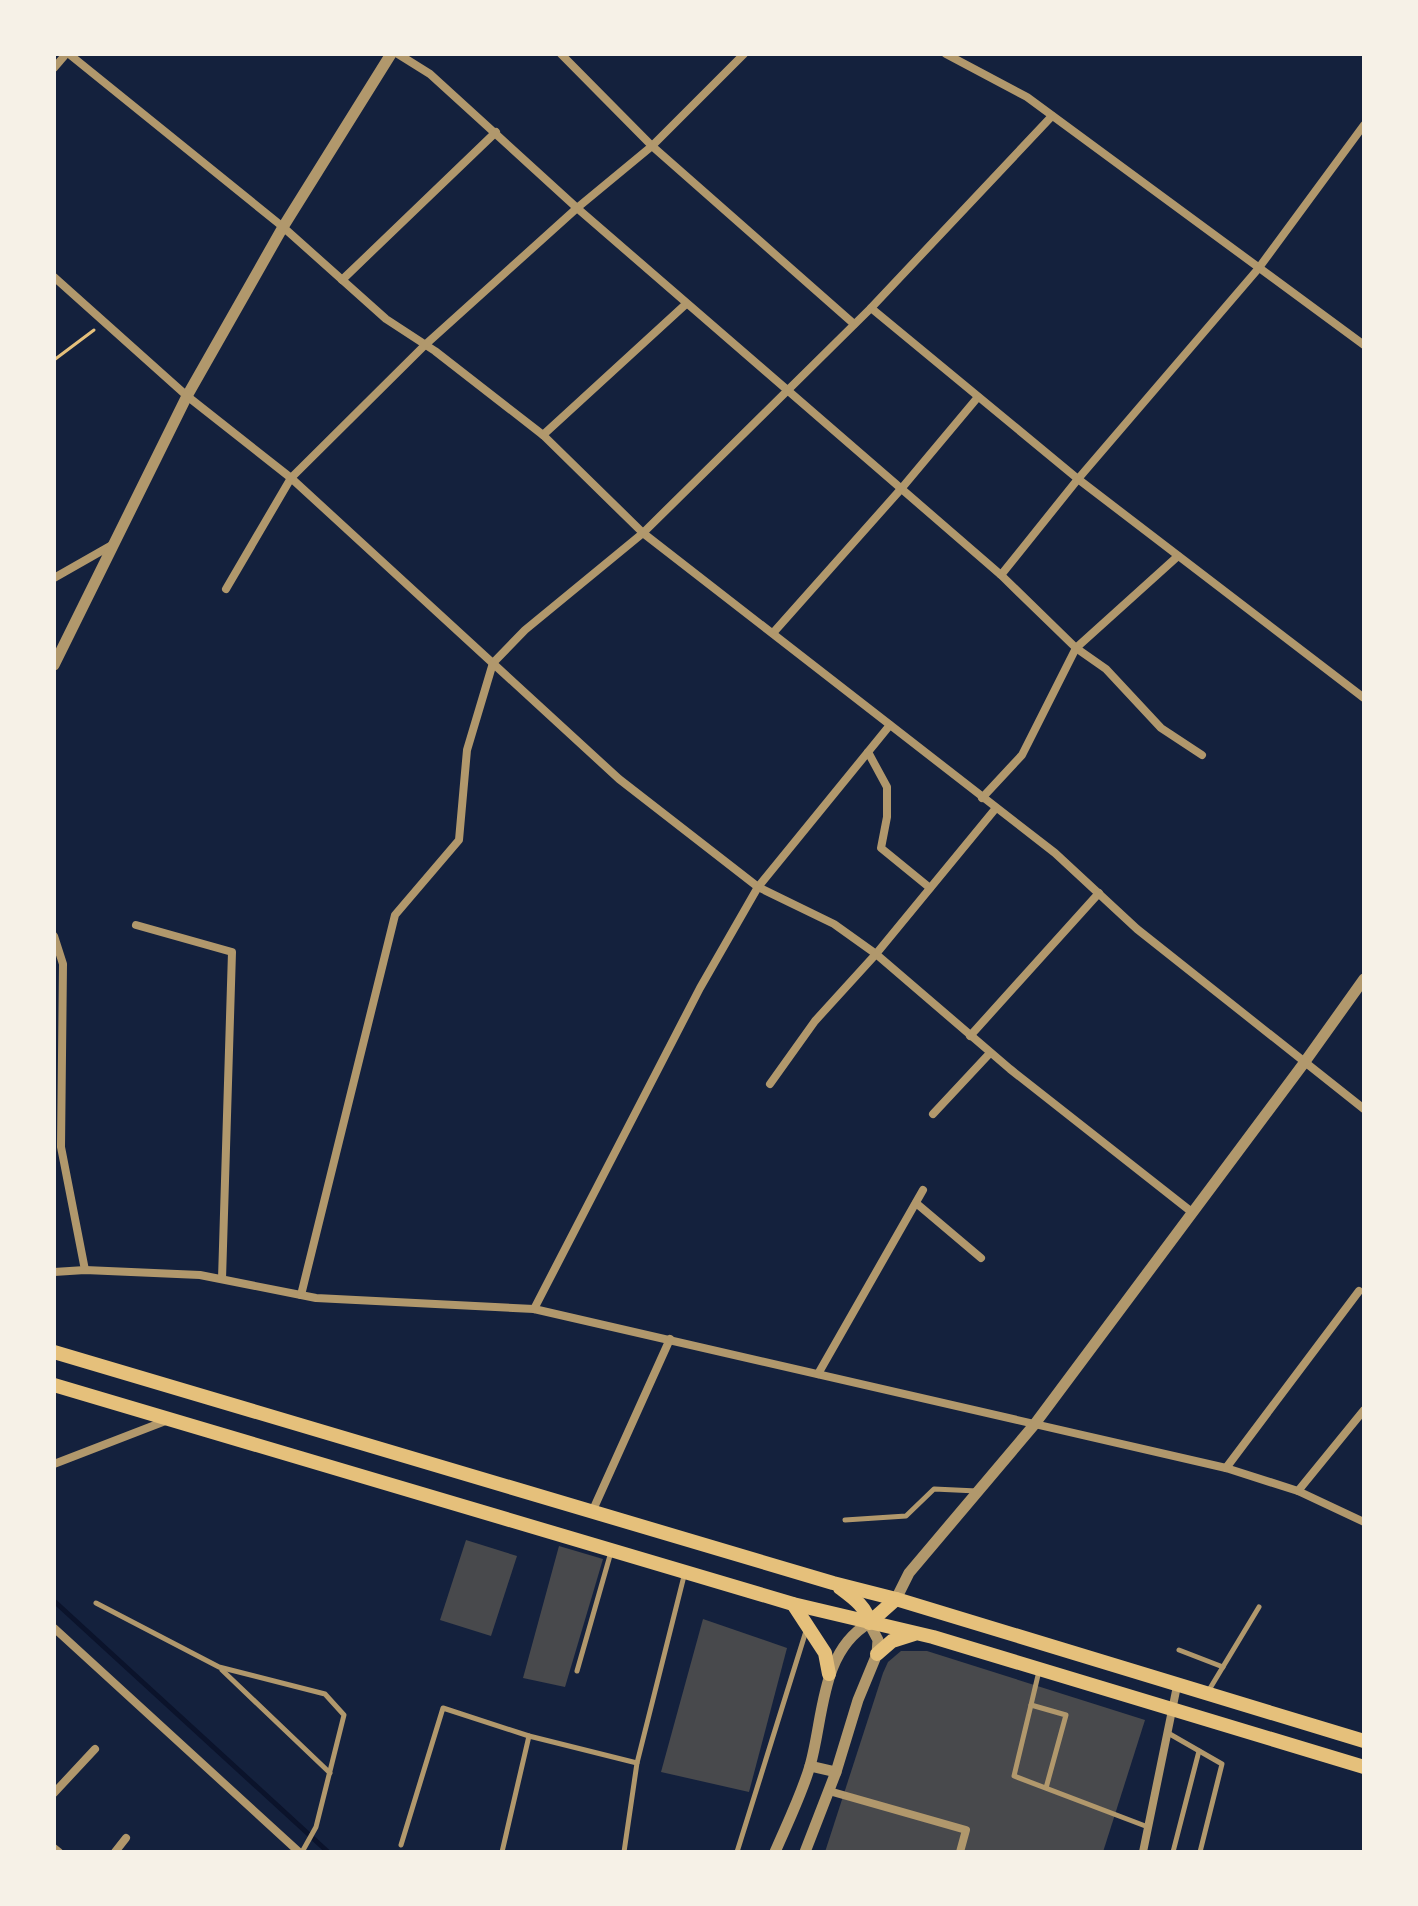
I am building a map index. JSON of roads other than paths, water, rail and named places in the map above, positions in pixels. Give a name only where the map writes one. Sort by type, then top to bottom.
[{"type":"main road","points":[[54,1352],[896,1599],[1364,1741]]},
{"type":"main road","points":[[54,1385],[793,1604],[918,1633],[1364,1767]]},
{"type":"main road","points":[[833,1583],[855,1599],[868,1616],[869,1623]]},
{"type":"main road","points":[[869,1623],[896,1599]]},
{"type":"main road","points":[[896,1599],[897,1613],[904,1624],[918,1633]]},
{"type":"main road","points":[[793,1604],[825,1653],[829,1674]]},
{"type":"main road","points":[[877,1654],[892,1641],[918,1633]]},
{"type":"street","points":[[54,68],[68,54],[283,227],[386,319],[543,435],[643,533],[1055,853],[1137,929],[1364,1109]]},
{"type":"street","points":[[54,665],[187,396],[283,227],[391,54]]},
{"type":"street","points":[[398,54],[430,74],[686,304],[1001,575],[1076,648],[1106,669],[1161,728],[1202,755]]},
{"type":"street","points":[[561,54],[652,146],[854,324]]},
{"type":"street","points":[[226,589],[291,478],[425,345],[577,208],[652,146],[744,54]]},
{"type":"street","points":[[946,54],[1027,97],[1364,345]]},
{"type":"street","points":[[301,1295],[395,915],[459,840],[467,750],[493,663],[525,630],[643,533],[871,308],[1052,116]]},
{"type":"street","points":[[1001,575],[1078,479],[1258,269],[1364,125]]},
{"type":"street","points":[[342,280],[496,132]]},
{"type":"street","points":[[54,277],[187,396],[291,478],[619,779],[758,887],[834,924],[876,954],[990,1053],[1193,1213]]},
{"type":"street","points":[[543,435],[686,304]]},
{"type":"street","points":[[871,308],[1078,479],[1364,698]]},
{"type":"street","points":[[773,633],[978,397]]},
{"type":"street","points":[[54,578],[112,545]]},
{"type":"street","points":[[982,798],[1022,755],[1076,648],[1178,556]]},
{"type":"street","points":[[534,1309],[700,988],[758,887],[890,725]]},
{"type":"street","points":[[868,752],[887,787],[887,817],[881,848],[930,888]]},
{"type":"street","points":[[770,1084],[815,1021],[876,954],[996,808]]},
{"type":"street","points":[[970,1036],[1099,893]]},
{"type":"street","points":[[136,925],[232,952],[222,1279]]},
{"type":"street","points":[[54,936],[63,964],[58,1147],[85,1270]]},
{"type":"street","points":[[896,1599],[909,1573],[1034,1425],[1364,979]]},
{"type":"street","points":[[933,1114],[990,1053]]},
{"type":"street","points":[[818,1374],[923,1190]]},
{"type":"street","points":[[916,1203],[981,1258]]},
{"type":"street","points":[[54,1272],[85,1270],[200,1275],[301,1295],[534,1309],[1226,1468],[1298,1491],[1364,1522]]},
{"type":"street","points":[[1226,1468],[1359,1291]]},
{"type":"street","points":[[592,1512],[670,1339]]},
{"type":"street","points":[[1298,1491],[1364,1410]]},
{"type":"street","points":[[54,1464],[169,1420]]},
{"type":"street","points":[[775,1852],[810,1766],[829,1674],[847,1640],[869,1623],[878,1640],[877,1654],[805,1852]]},
{"type":"street","points":[[54,1628],[301,1852]]},
{"type":"street","points":[[1143,1852],[1177,1686]]},
{"type":"street","points":[[54,1793],[95,1749]]},
{"type":"street","points":[[810,1766],[836,1772]]},
{"type":"street","points":[[829,1791],[966,1830],[960,1852]]},
{"type":"street","points":[[115,1852],[126,1838]]},
{"type":"street","points":[[54,1848],[59,1852]]},
{"type":"lane","points":[[845,1520],[906,1516],[934,1489],[978,1491]]},
{"type":"lane","points":[[577,1671],[611,1551]]},
{"type":"lane","points":[[624,1852],[637,1763],[685,1572]]},
{"type":"lane","points":[[96,1603],[219,1667],[325,1694],[344,1715],[316,1827],[301,1852]]},
{"type":"lane","points":[[1207,1694],[1259,1607]]},
{"type":"lane","points":[[737,1852],[807,1626]]},
{"type":"lane","points":[[1179,1650],[1223,1667]]},
{"type":"lane","points":[[219,1667],[331,1774]]},
{"type":"lane","points":[[1040,1669],[1014,1776],[1148,1827]]},
{"type":"lane","points":[[1031,1705],[1066,1715],[1046,1788]]},
{"type":"lane","points":[[401,1845],[443,1708],[529,1736],[637,1763]]},
{"type":"lane","points":[[1168,1733],[1222,1764],[1200,1852]]},
{"type":"lane","points":[[502,1852],[529,1736]]},
{"type":"lane","points":[[1173,1852],[1199,1751]]},
{"type":"waterway","points":[[54,1601],[328,1852]]}]
